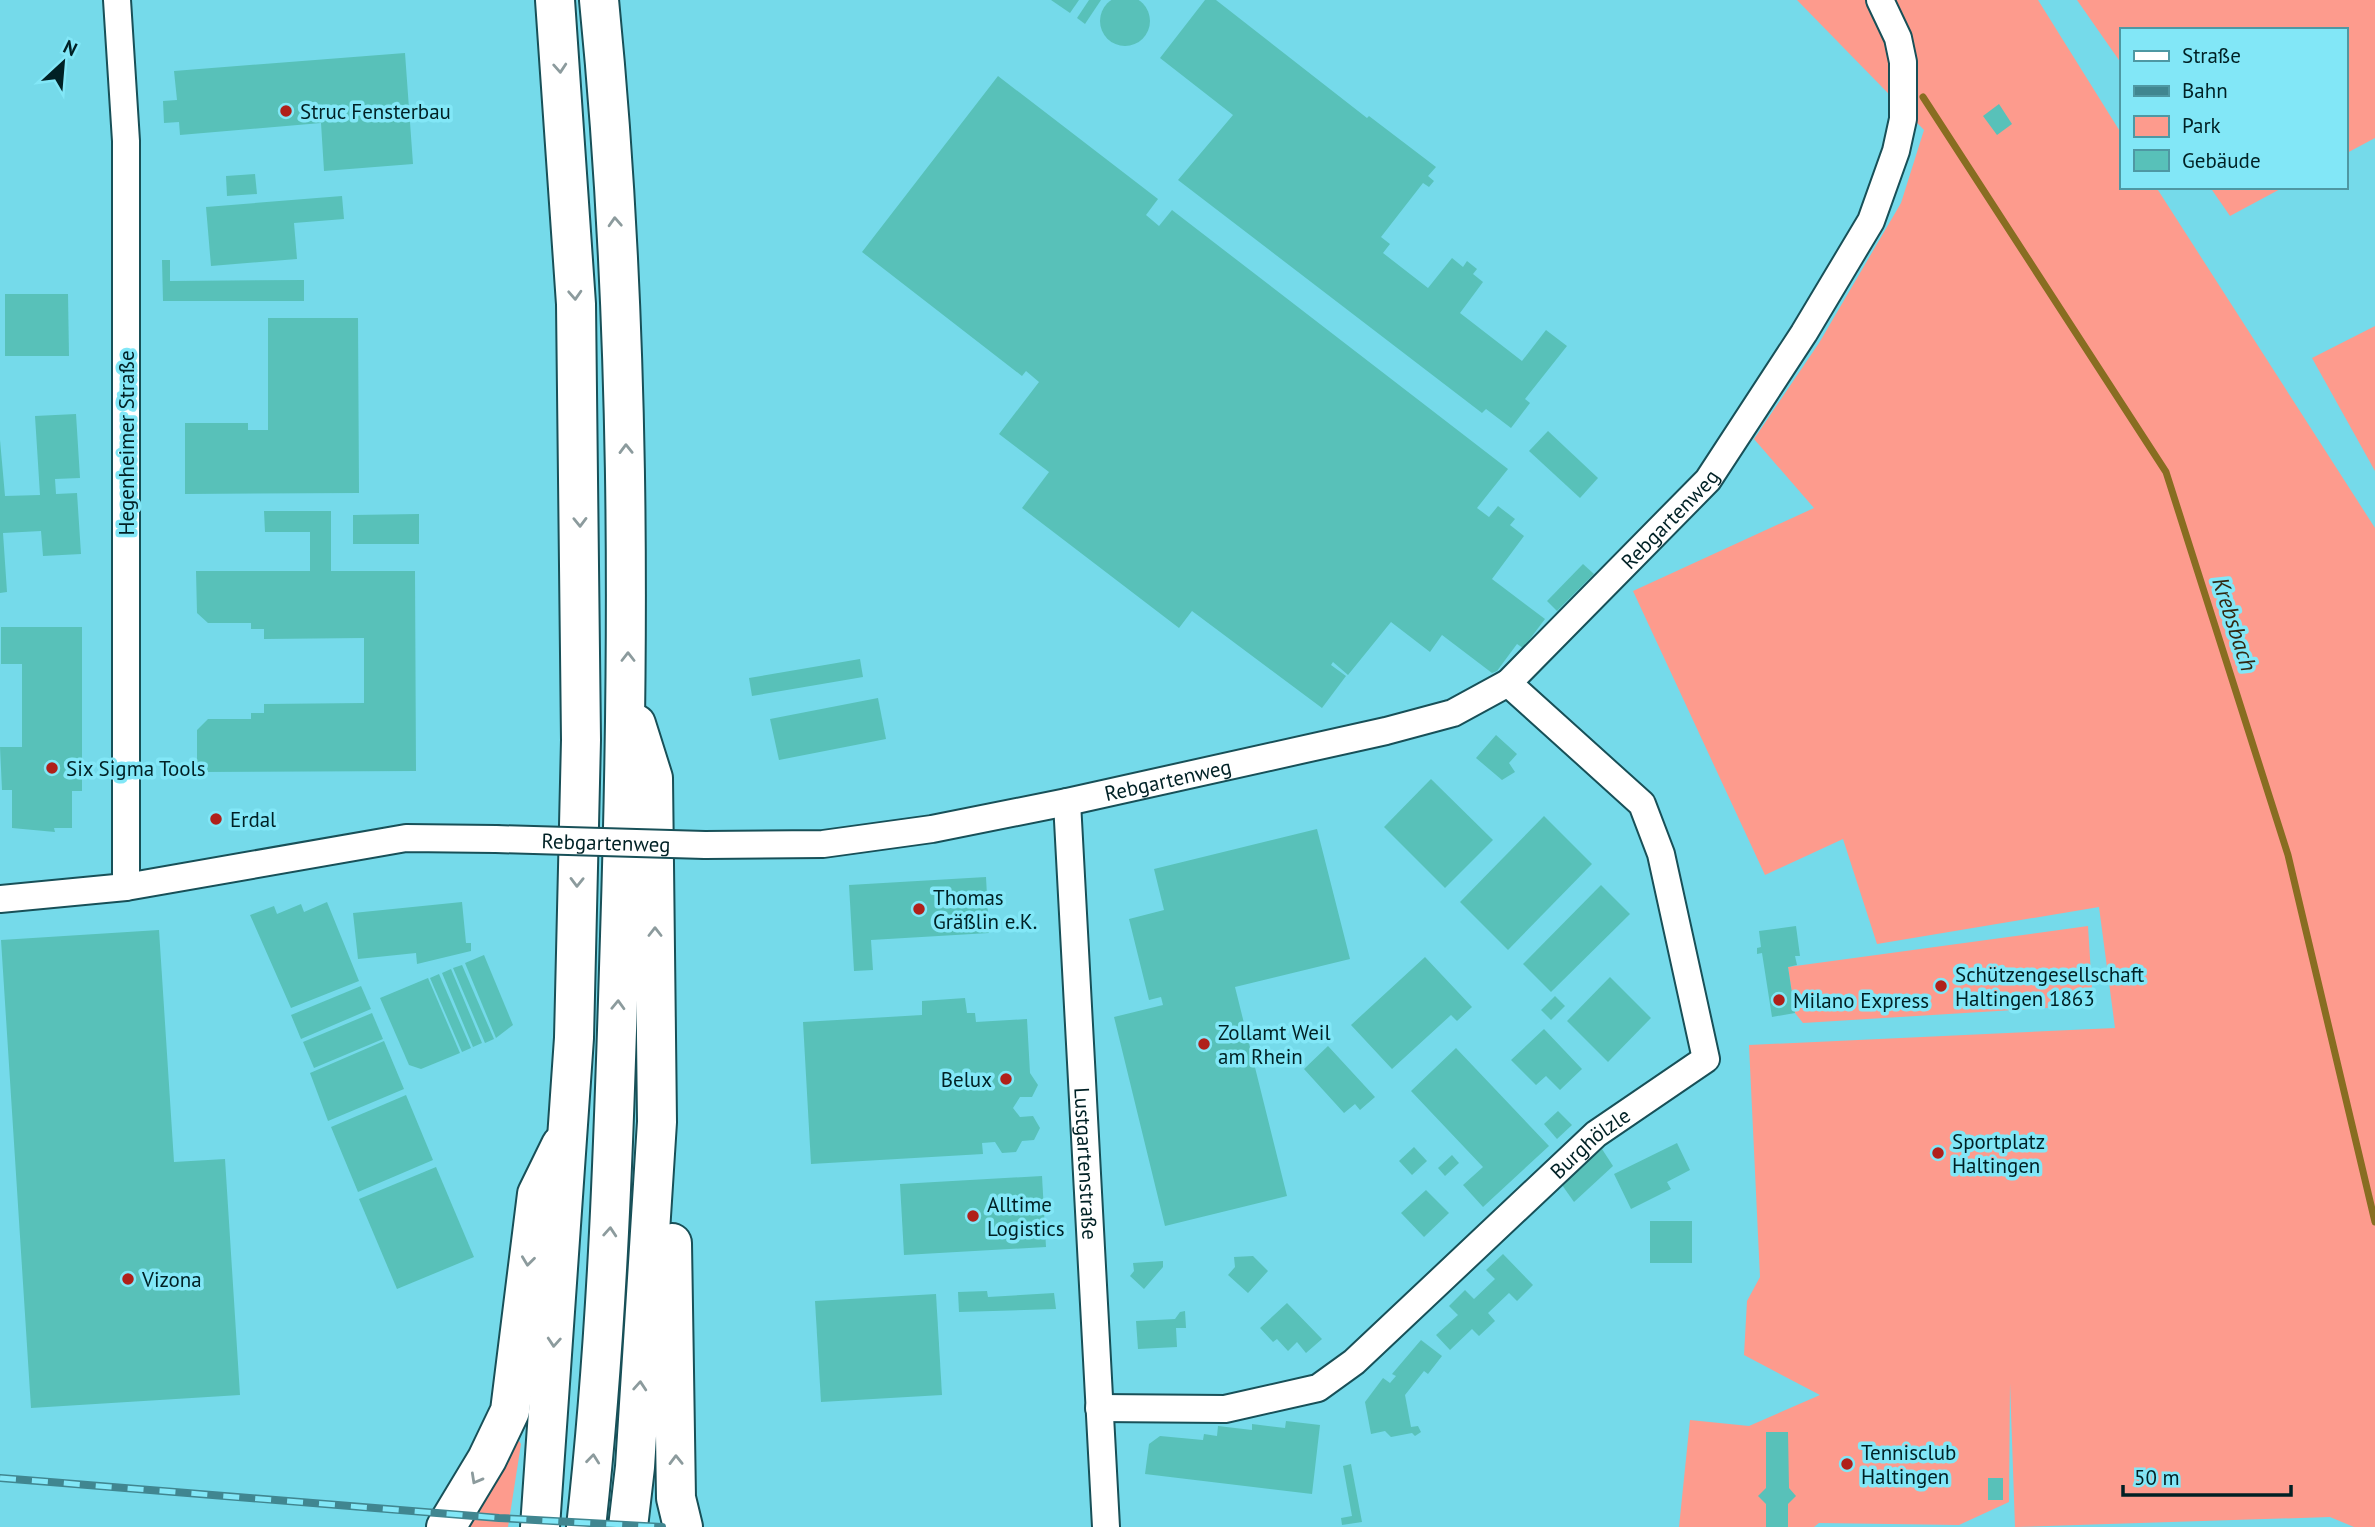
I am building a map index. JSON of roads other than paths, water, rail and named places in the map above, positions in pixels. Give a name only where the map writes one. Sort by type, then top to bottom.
[{"type":"highway","points":[[540,1527],[569,1127],[581,740],[576,304],[555,0]]},
{"type":"highway","points":[[586,1527],[611,1215],[628,699],[626,440],[611,125],[599,0]]},
{"type":"highway","points":[[628,699],[653,778],[657,1122],[635,1467],[628,1527]]},
{"type":"highway","points":[[657,1122],[670,1153],[676,1498],[683,1527]]},
{"type":"highway","points":[[446,1527],[487,1459],[509,1410],[537,1194],[569,1127]]},
{"type":"street","name":"Hegenheimer Straße","points":[[117,0],[126,141],[126,887]]},
{"type":"street","name":"Rebgartenweg","points":[[0,899],[126,887],[407,838],[705,845],[823,844],[932,829],[1067,802],[1386,732],[1453,713],[1508,683],[1708,480],[1804,333],[1871,221],[1896,150],[1903,119],[1903,68],[1898,38],[1880,0]]},
{"type":"street","name":"Burghölzle","points":[[1099,1408],[1225,1409],[1318,1388],[1354,1362],[1596,1134],[1706,1059],[1661,854],[1642,804],[1508,683]]},
{"type":"street","name":"Lustgartenstraße","points":[[1067,802],[1106,1527]]},
{"type":"waterway","name":"Krebsbach","points":[[1923,97],[2166,472],[2288,855],[2375,1222]]},
{"type":"railway","points":[[0,1478],[499,1518],[662,1527]]},
{"type":"place","name":"Struc Fensterbau","points":[[286,111]]},
{"type":"place","name":"Six Sigma Tools","points":[[52,768]]},
{"type":"place","name":"Erdal","points":[[216,819]]},
{"type":"place","name":"Thomas Gräßlin e.K.","points":[[919,909]]},
{"type":"place","name":"Schützengesellschaft Haltingen 1863","points":[[1941,986]]},
{"type":"place","name":"Milano Express","points":[[1779,1000]]},
{"type":"place","name":"Zollamt Weil am Rhein","points":[[1204,1044]]},
{"type":"place","name":"Belux","points":[[1006,1079]]},
{"type":"place","name":"Sportplatz Haltingen","points":[[1938,1153]]},
{"type":"place","name":"Alltime Logistics","points":[[973,1216]]},
{"type":"place","name":"Vizona","points":[[128,1279]]},
{"type":"place","name":"Tennisclub Haltingen","points":[[1847,1464]]}]
